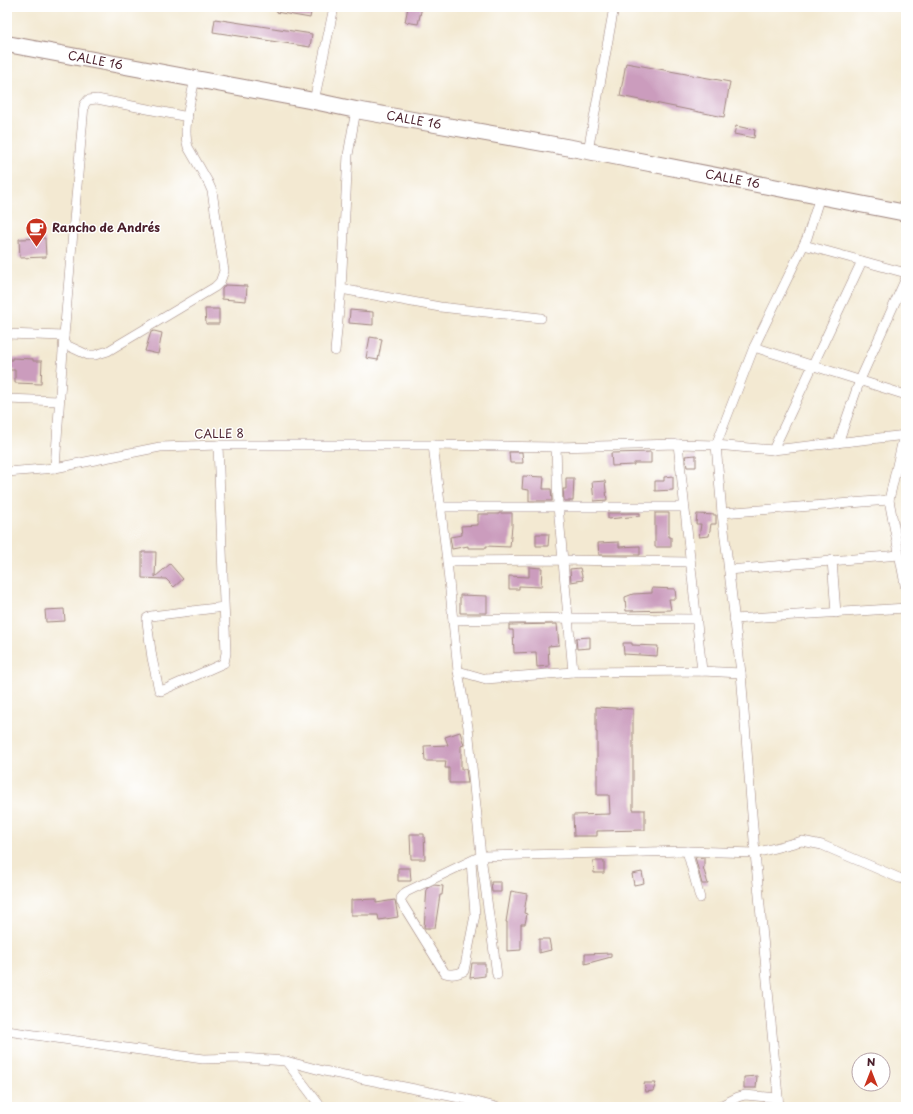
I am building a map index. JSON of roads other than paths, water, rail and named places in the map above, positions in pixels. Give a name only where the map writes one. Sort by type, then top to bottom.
[{"type":"highway","name":"CALLE 16","points":[[7,44],[314,101],[354,118],[588,151],[906,213]]},
{"type":"street","points":[[314,101],[334,7]]},
{"type":"street","points":[[588,151],[614,7]]},
{"type":"street","points":[[7,334],[64,340],[88,355],[95,356],[108,352],[215,287],[220,282],[224,271],[212,190],[186,142],[195,79]]},
{"type":"street","points":[[55,468],[64,340],[84,105],[88,100],[96,99],[189,113]]},
{"type":"street","points":[[335,351],[341,288],[348,155],[354,118]]},
{"type":"street","points":[[718,1107],[745,1095],[778,1103],[755,853],[741,673],[722,513],[716,445],[754,346],[805,241],[812,224],[820,196]]},
{"type":"street","points":[[805,241],[862,261],[906,273]]},
{"type":"street","points":[[773,450],[862,261]]},
{"type":"street","points":[[838,443],[860,380],[906,278]]},
{"type":"street","points":[[341,288],[440,307],[541,318]]},
{"type":"street","points":[[754,346],[906,395]]},
{"type":"street","points":[[7,399],[60,401]]},
{"type":"street","points":[[905,432],[889,500],[906,590]]},
{"type":"street","name":"CALLE 8","points":[[7,472],[55,468],[160,447],[218,445],[433,445],[556,447],[678,444],[716,445],[773,450],[838,443],[905,432]]},
{"type":"street","points":[[678,444],[702,671]]},
{"type":"street","points":[[218,445],[226,653],[224,663],[159,690],[152,658],[147,618],[151,616],[224,607]]},
{"type":"street","points":[[433,445],[448,561],[458,671],[468,727],[481,856],[497,975]]},
{"type":"street","points":[[556,447],[562,560],[573,672]]},
{"type":"street","points":[[722,513],[889,500]]},
{"type":"street","points":[[441,507],[684,507]]},
{"type":"street","points":[[729,570],[899,555]]},
{"type":"street","points":[[448,561],[562,560],[690,562]]},
{"type":"street","points":[[832,560],[836,613]]},
{"type":"street","points":[[734,619],[906,608]]},
{"type":"street","points":[[453,620],[568,618],[696,619]]},
{"type":"street","points":[[458,671],[486,679],[573,672],[702,671],[741,673]]},
{"type":"street","points":[[471,861],[475,915],[464,971],[459,974],[449,974],[445,973],[401,902],[401,898],[406,892],[481,856],[687,851],[755,853],[802,841],[822,845],[899,878],[906,879]]},
{"type":"street","points":[[687,851],[700,898]]},
{"type":"street","points":[[7,1031],[203,1059],[242,1058],[286,1061],[324,1071],[465,1098],[496,1107]]},
{"type":"street","points":[[286,1061],[321,1107]]},
{"type":"place","name":"Rancho de Andrés","points":[[37,248]]}]
